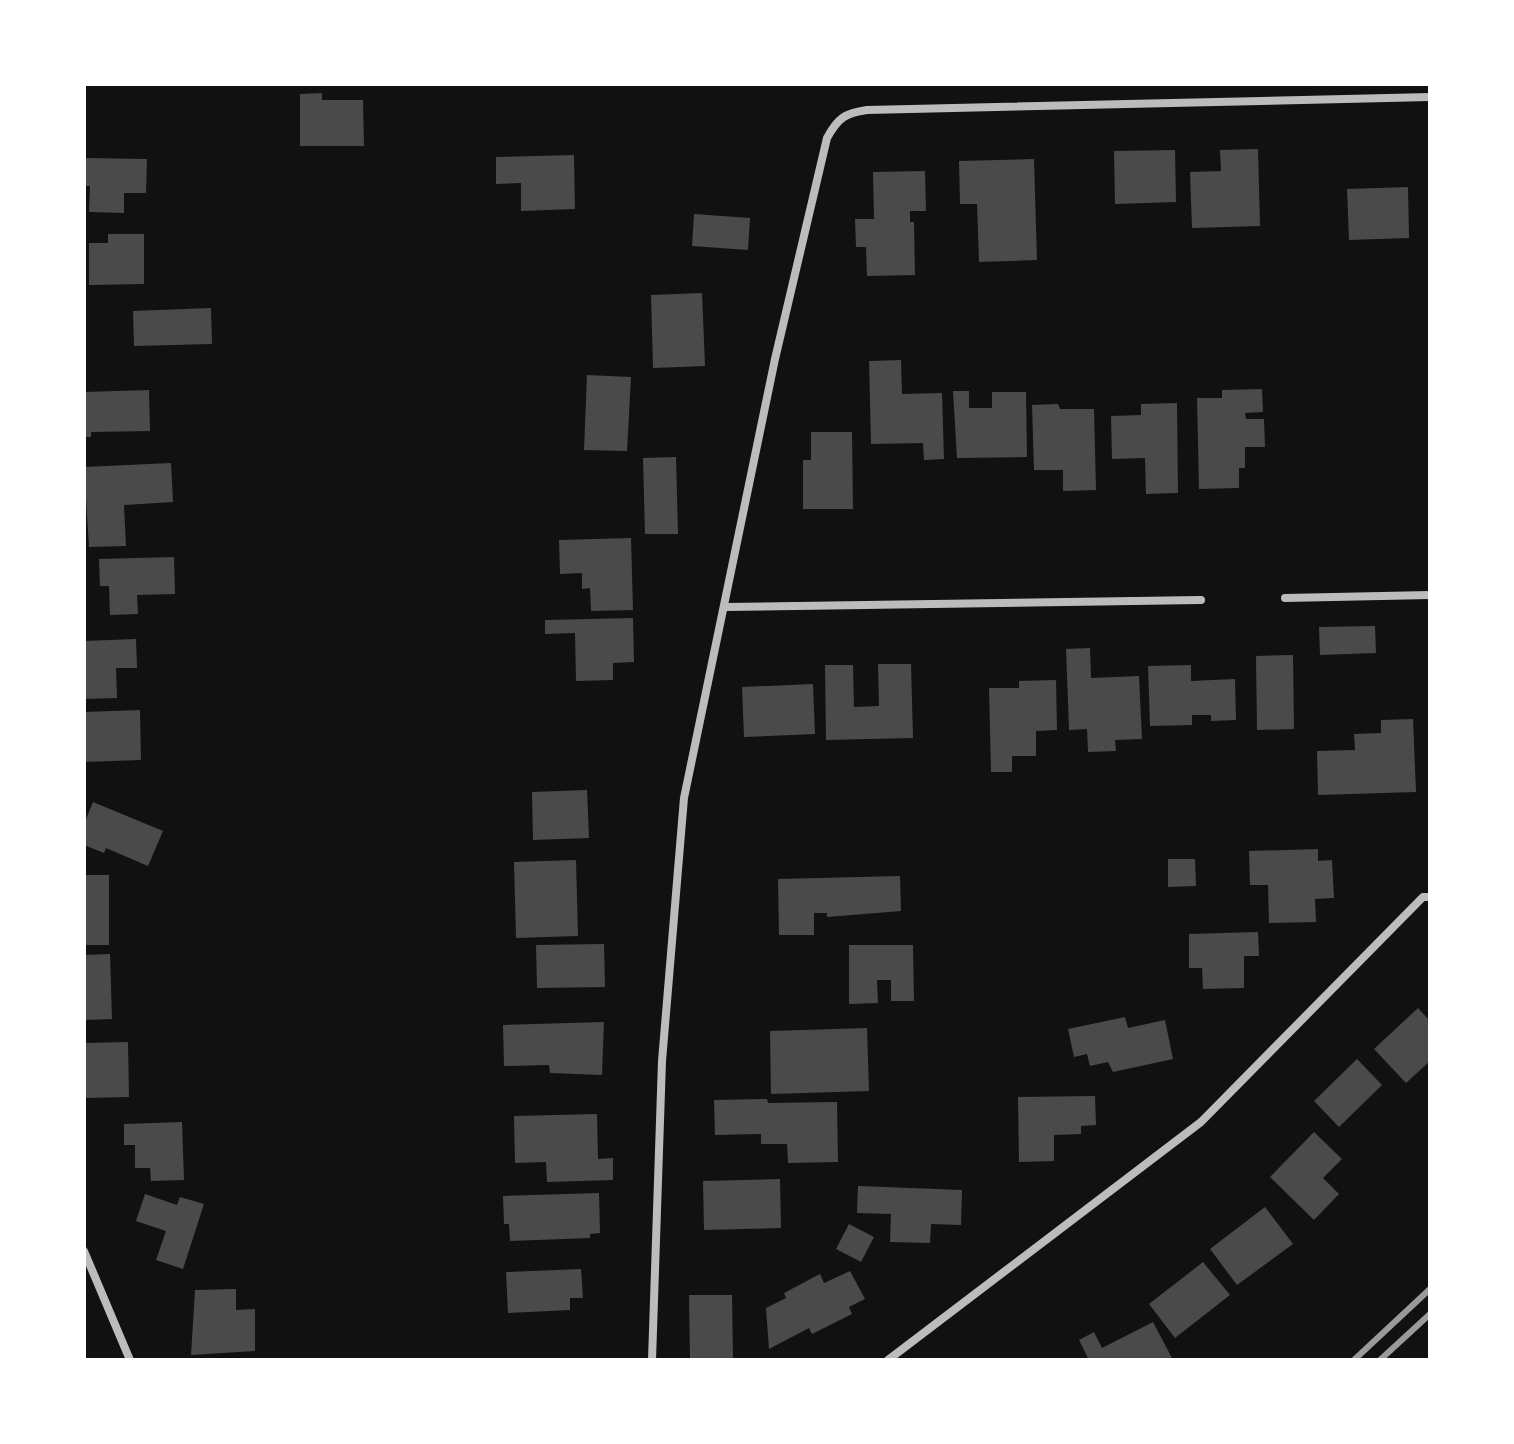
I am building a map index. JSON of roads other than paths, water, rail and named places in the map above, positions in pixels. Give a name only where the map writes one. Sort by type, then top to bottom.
[{"type":"street","points":[[652,1360],[662,1061],[684,798],[775,359],[827,138],[837,119],[849,112],[867,110],[1430,97]]},
{"type":"street","points":[[1285,598],[1430,595]]},
{"type":"street","points":[[725,607],[1201,600]]},
{"type":"street","points":[[888,1360],[1201,1122],[1427,897]]},
{"type":"street","points":[[84,1251],[130,1360]]},
{"type":"railway","points":[[1354,1360],[1430,1289]]},
{"type":"railway","points":[[1380,1360],[1430,1314]]}]
